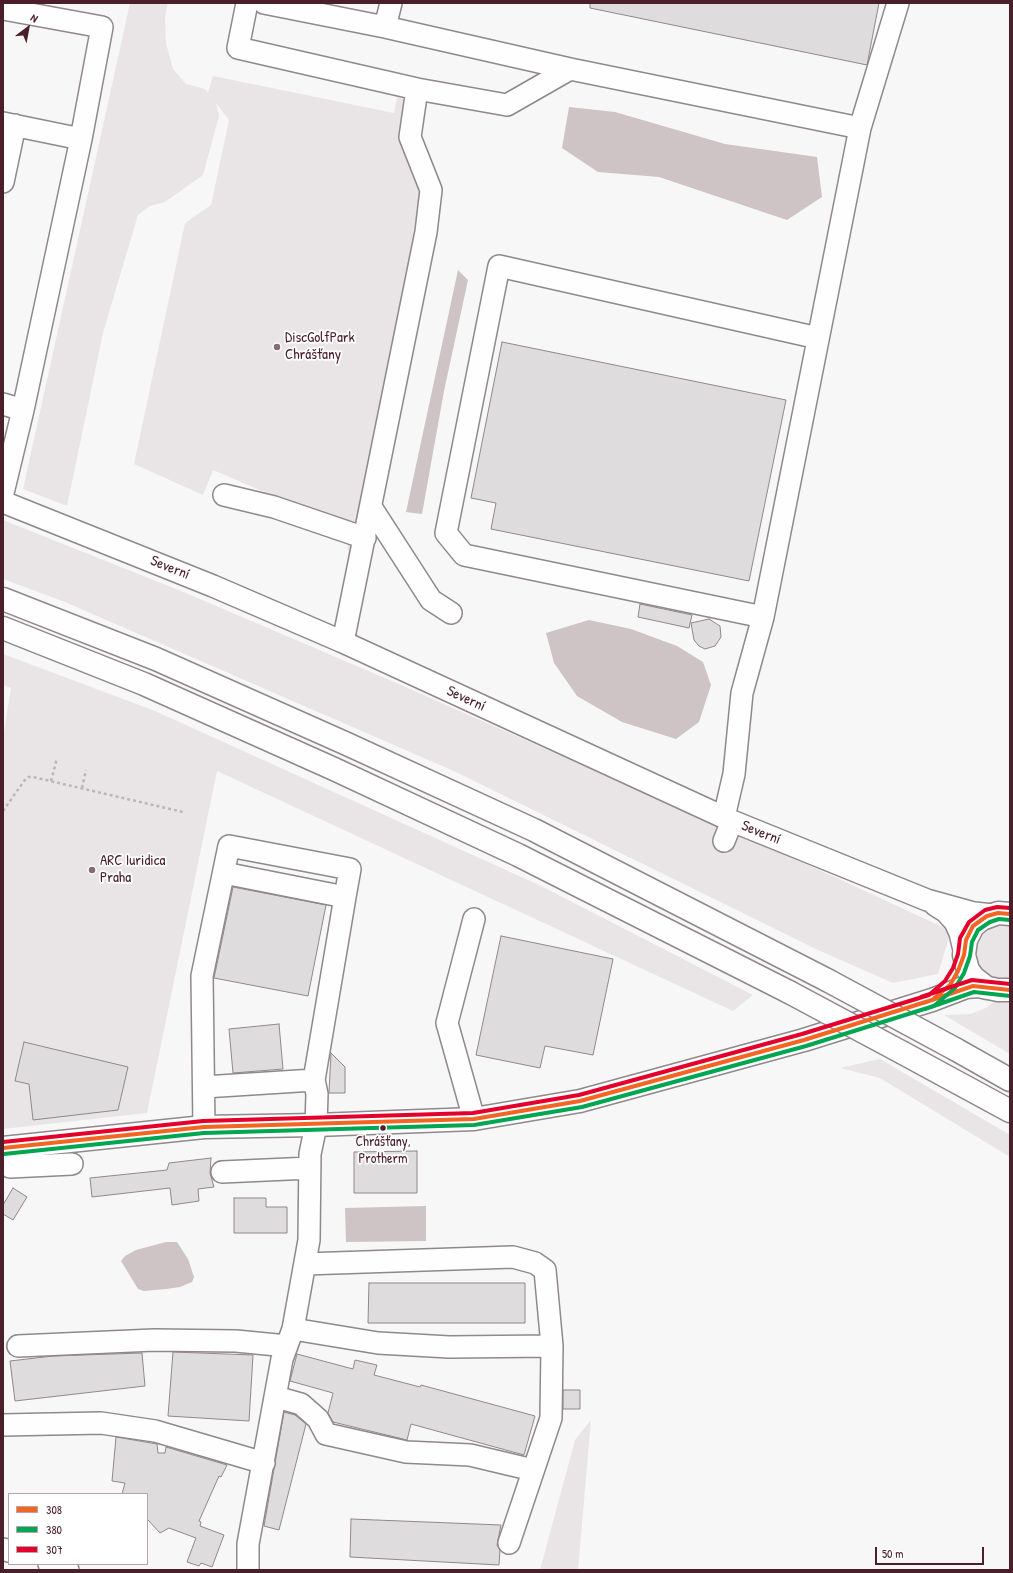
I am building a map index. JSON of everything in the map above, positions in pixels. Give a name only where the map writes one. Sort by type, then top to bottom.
[{"type":"main road","points":[[3,599],[156,659],[347,744],[534,830],[827,980],[1010,1080]]},
{"type":"main road","points":[[3,628],[144,684],[334,769],[518,855],[789,992],[903,1052],[1010,1112]]},
{"type":"main road","points":[[932,1000],[954,979],[964,953],[966,940],[973,926],[982,919],[1001,914]]},
{"type":"main road","points":[[964,953],[971,974],[978,982],[987,988]]},
{"type":"main road","points":[[6,1160],[204,1127],[316,1125],[474,1118],[580,1101],[804,1040],[932,1000],[966,987],[1010,990]]},
{"type":"street","points":[[247,3],[238,48],[417,89],[507,105],[570,69]]},
{"type":"street","points":[[264,3],[570,69],[860,128]]},
{"type":"street","points":[[385,28],[391,3]]},
{"type":"street","points":[[724,841],[734,774],[742,694],[763,617],[860,128],[898,3]]},
{"type":"street","points":[[3,9],[102,27],[81,139],[23,410],[3,493]]},
{"type":"street","points":[[343,642],[426,232],[430,190],[410,137],[417,89]]},
{"type":"street","points":[[4,176],[9,124],[81,139]]},
{"type":"street","points":[[763,617],[464,555],[446,533],[449,517],[499,266],[818,338]]},
{"type":"street","points":[[3,404],[23,410]]},
{"type":"street","points":[[224,495],[274,507],[365,538]]},
{"type":"street","name":"Severní","points":[[3,502],[213,586],[343,642],[728,819],[927,900],[974,913],[1001,914]]},
{"type":"street","points":[[371,508],[431,600],[451,614]]},
{"type":"street","points":[[204,1127],[202,976],[229,846],[350,869],[314,1080],[317,1094],[316,1125],[310,1154],[309,1240],[290,1337],[282,1359],[248,1544],[248,1570]]},
{"type":"street","points":[[224,873],[345,897]]},
{"type":"street","name":"Severní","points":[[927,900],[946,912],[955,922],[960,933],[964,953]]},
{"type":"street","points":[[474,919],[447,1023],[474,1118]]},
{"type":"street","points":[[204,1087],[314,1080]]},
{"type":"street","points":[[6,1160],[72,1164]]},
{"type":"street","points":[[222,1172],[310,1168]]},
{"type":"street","points":[[305,1264],[513,1258],[535,1263],[545,1270],[552,1346],[551,1418],[509,1543]]},
{"type":"street","points":[[18,1346],[154,1340],[236,1340],[290,1337],[449,1347],[552,1346]]},
{"type":"street","points":[[276,1397],[301,1404],[318,1419],[326,1434],[406,1452],[470,1455],[533,1470]]},
{"type":"street","points":[[3,1425],[101,1423],[155,1431],[264,1463]]},
{"type":"street","points":[[52,1565],[68,1570]]},
{"type":"path","points":[[51,781],[57,758]]},
{"type":"path","points":[[82,788],[86,770]]},
{"type":"path","points":[[3,811],[28,777],[183,812]]},
{"type":"shaded area","name":"DiscGolfPark Chrášťany","points":[[130,3],[168,3],[165,17],[166,43],[173,69],[186,84],[205,89],[208,93],[213,76],[394,113],[397,97],[407,100],[421,189],[421,208],[353,555],[349,557],[347,544],[272,511],[278,498],[213,470],[203,495],[134,464],[185,223],[211,205],[229,120],[216,103],[219,116],[203,175],[165,202],[150,206],[138,215],[103,333],[67,506],[23,489]]},
{"type":"shaded area","points":[[569,107],[615,112],[725,144],[817,157],[822,197],[787,220],[659,177],[598,172],[562,148]]},
{"type":"shaded area","points":[[458,270],[468,280],[444,391],[422,514],[406,512]]},
{"type":"shaded area","points":[[3,520],[181,591],[392,681],[839,879],[951,931],[938,974],[893,983],[818,950],[456,772],[65,602],[3,579]]},
{"type":"shaded area","points":[[589,620],[631,629],[677,646],[703,662],[711,685],[699,722],[676,739],[622,722],[577,696],[554,663],[546,633]]},
{"type":"shaded area","points":[[3,654],[155,711],[539,885],[753,995],[733,1011],[217,771],[147,1113],[3,1129],[3,738],[11,688],[3,685]]},
{"type":"shaded area","points":[[994,924],[1010,925],[1010,980],[1001,981],[986,976],[975,964],[973,948],[980,933]]},
{"type":"shaded area","points":[[998,998],[1010,998],[1010,1054],[944,1015],[971,1014],[988,1007]]},
{"type":"shaded area","points":[[880,1059],[1010,1135],[1010,1157],[880,1078],[840,1068]]},
{"type":"shaded area","points":[[426,1206],[426,1241],[346,1242],[345,1208]]},
{"type":"shaded area","points":[[166,1242],[177,1242],[188,1259],[194,1277],[192,1282],[180,1287],[166,1289],[144,1291],[138,1289],[121,1261],[125,1256],[136,1250]]},
{"type":"shaded area","points":[[591,1420],[578,1570],[540,1570],[575,1440]]},
{"type":"building","points":[[590,3],[879,3],[867,65],[590,8]]},
{"type":"building","points":[[502,342],[786,400],[749,581],[491,529],[496,503],[471,498]]},
{"type":"building","points":[[640,604],[692,615],[689,628],[638,617]]},
{"type":"building","points":[[709,619],[720,626],[721,637],[715,646],[705,649],[699,646],[694,640],[691,623]]},
{"type":"building","points":[[233,887],[326,905],[308,996],[214,978]]},
{"type":"building","points":[[501,936],[613,959],[593,1055],[545,1046],[540,1068],[476,1055]]},
{"type":"building","points":[[279,1024],[283,1069],[233,1073],[229,1029]]},
{"type":"building","points":[[24,1042],[128,1067],[118,1110],[33,1120],[29,1084],[15,1081]]},
{"type":"building","points":[[331,1053],[345,1067],[345,1093],[329,1093]]},
{"type":"building","points":[[417,1151],[417,1193],[354,1193],[354,1152]]},
{"type":"building","points":[[211,1158],[210,1173],[214,1187],[198,1189],[199,1201],[172,1205],[170,1188],[92,1197],[90,1178],[167,1170],[169,1163]]},
{"type":"building","points":[[13,1188],[27,1197],[13,1220],[3,1214],[3,1205]]},
{"type":"building","points":[[234,1198],[266,1198],[266,1207],[287,1207],[287,1233],[234,1233]]},
{"type":"building","points":[[369,1283],[525,1283],[525,1323],[368,1323]]},
{"type":"building","points":[[173,1352],[253,1355],[249,1421],[168,1416]]},
{"type":"building","points":[[142,1353],[145,1386],[15,1401],[10,1361],[53,1356]]},
{"type":"building","points":[[297,1354],[353,1369],[355,1360],[377,1365],[374,1375],[420,1387],[421,1385],[535,1416],[524,1455],[411,1424],[407,1440],[333,1422],[328,1413],[333,1393],[290,1381]]},
{"type":"building","points":[[563,1390],[580,1390],[580,1409],[563,1409]]},
{"type":"building","points":[[284,1412],[295,1415],[306,1424],[279,1530],[264,1526]]},
{"type":"building","points":[[116,1437],[157,1444],[158,1453],[165,1453],[166,1447],[227,1465],[221,1477],[219,1476],[199,1521],[201,1522],[200,1526],[224,1535],[212,1567],[201,1563],[199,1566],[187,1562],[196,1538],[169,1528],[160,1533],[148,1520],[148,1493],[122,1493],[125,1483],[112,1481]]},
{"type":"building","points":[[351,1519],[501,1525],[497,1545],[500,1550],[499,1565],[350,1557]]},
{"type":"transit line","name":"307","points":[[3,1142],[203,1121],[473,1113],[579,1095],[802,1034],[929,995],[945,981],[953,968],[958,954],[960,938],[969,922],[985,910],[997,907],[1010,908]]},
{"type":"transit line","name":"308","points":[[3,1148],[204,1127],[474,1119],[580,1101],[804,1040],[932,1000],[950,985],[958,971],[964,955],[966,940],[973,926],[987,916],[998,913],[1010,914]]},
{"type":"transit line","name":"380","points":[[4,1154],[204,1133],[474,1125],[582,1107],[806,1046],[934,1006],[955,988],[964,973],[970,956],[972,942],[978,930],[990,922],[999,919],[1010,920]]},
{"type":"transit line","name":"307","points":[[921,997],[972,980],[1010,984]]},
{"type":"transit line","name":"308","points":[[923,1003],[973,986],[1010,990]]},
{"type":"transit line","name":"380","points":[[925,1009],[974,992],[1010,996]]},
{"type":"place","name":"DiscGolfPark Chrášťany","points":[[277,347]]},
{"type":"place","name":"ARC Iuridica Praha","points":[[92,870]]},
{"type":"place","name":"Chrášťany, Protherm","points":[[383,1128]]}]
